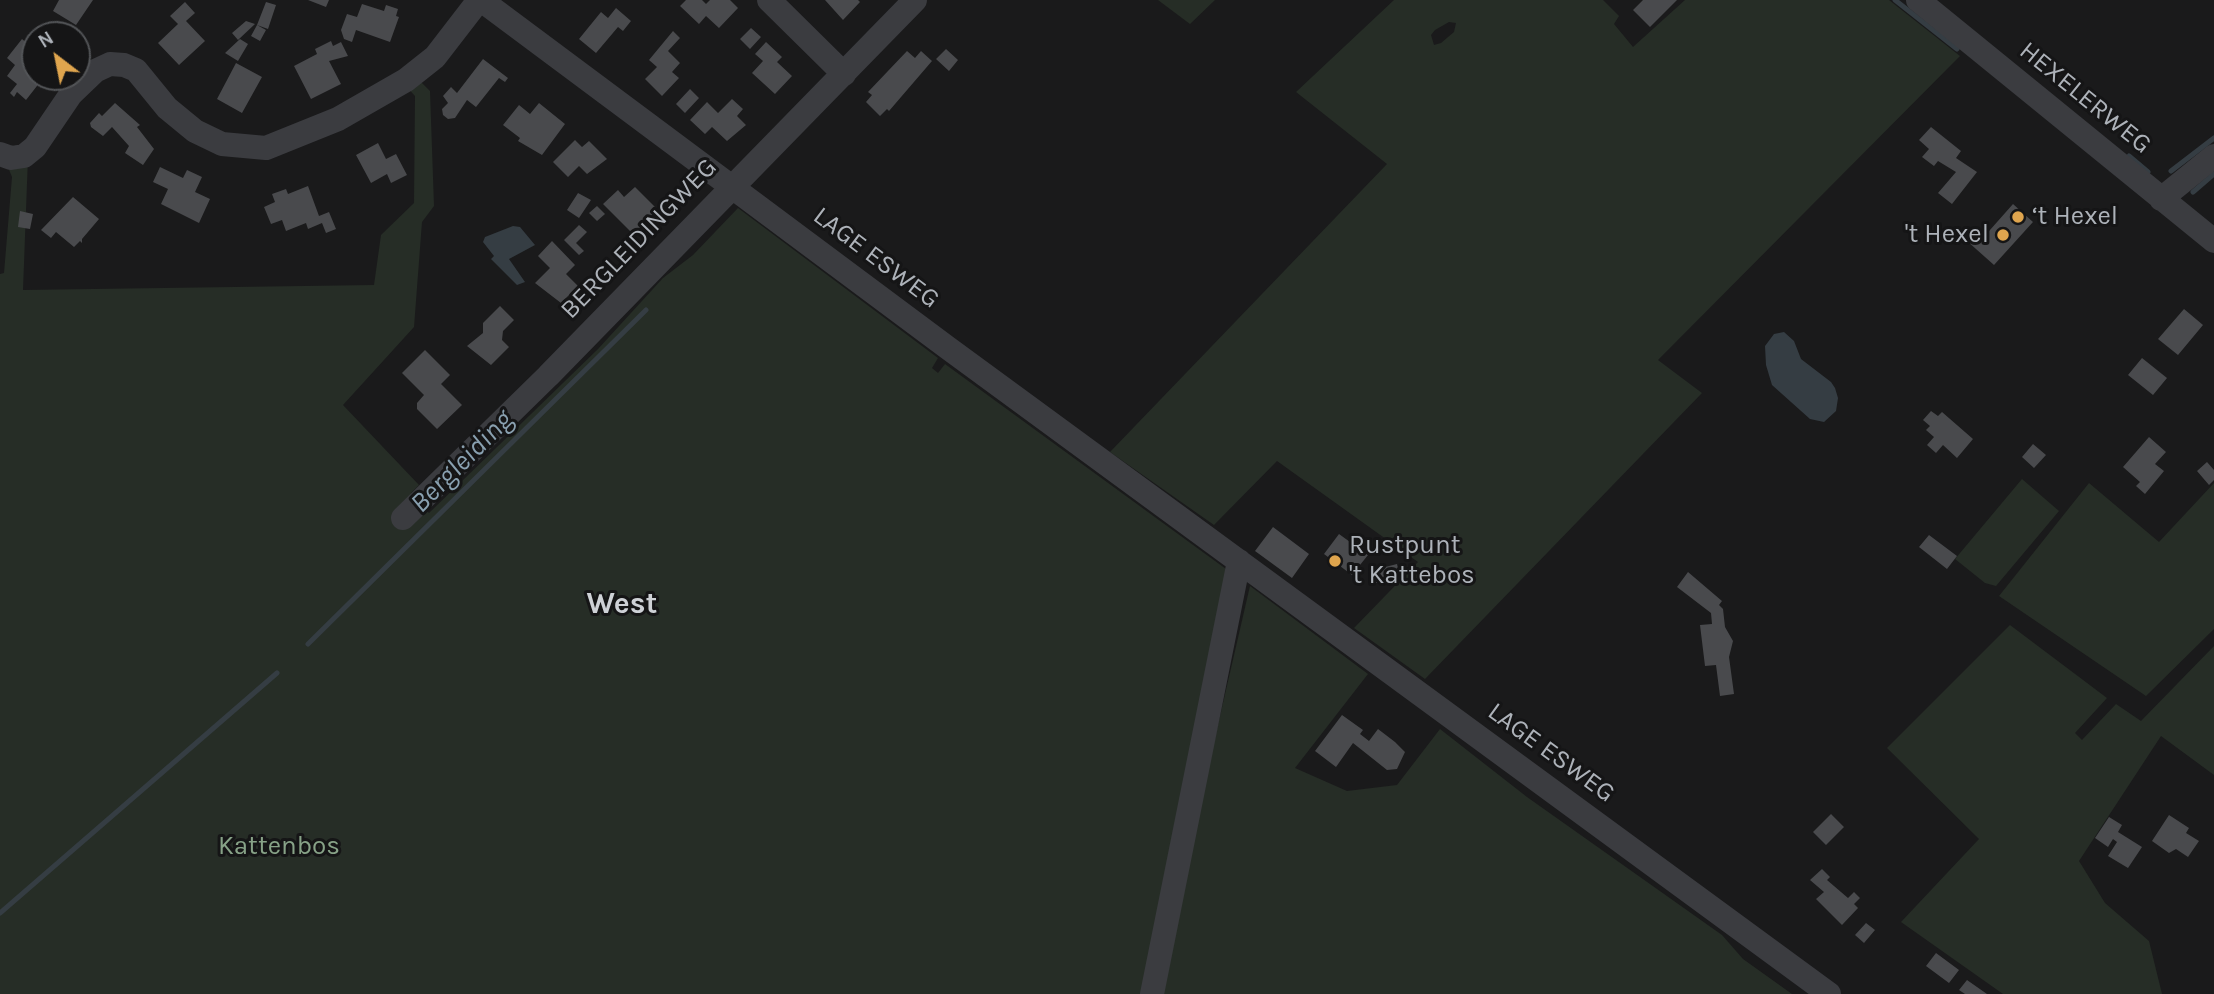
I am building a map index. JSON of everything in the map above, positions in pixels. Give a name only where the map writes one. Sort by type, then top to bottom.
[{"type":"street","points":[[0,154],[11,158],[24,156],[35,147],[71,94],[95,71],[110,64],[124,65],[136,70],[167,108],[195,131],[222,144],[266,148],[338,119],[395,88],[435,57],[480,0]]},
{"type":"street","name":"LAGE ESWEG","points":[[480,0],[1829,994]]},
{"type":"street","points":[[769,0],[844,74]]},
{"type":"street","name":"BERGLEIDINGWEG","points":[[403,518],[548,376],[915,0]]},
{"type":"street","name":"HEXELERWEG","points":[[1918,0],[2085,148],[2161,199],[2214,241]]},
{"type":"street","points":[[2161,199],[2214,156]]},
{"type":"street","points":[[1152,994],[1239,561]]},
{"type":"green space","points":[[1158,0],[1215,0],[1190,24]]},
{"type":"green space","points":[[1394,0],[1603,0],[1619,16],[1614,24],[1633,47],[1685,0],[1889,0],[1960,56],[1658,360],[1702,393],[1425,679],[1354,628],[1418,562],[1277,461],[1214,525],[1110,452],[1387,164],[1296,92]],"holes":[[[1449,22],[1456,23],[1454,32],[1441,43],[1434,45],[1431,35],[1435,30]]]},
{"type":"green space","name":"Kattenbos","points":[[416,77],[430,91],[434,206],[422,222],[414,327],[343,405],[419,485],[411,493],[429,513],[598,349],[663,278],[693,255],[738,208],[938,358],[932,368],[938,373],[945,364],[1226,569],[1142,994],[0,994],[0,274],[4,273],[12,177],[5,160],[28,157],[23,290],[374,285],[381,235],[414,203],[415,96],[404,84]]},
{"type":"green space","points":[[2022,479],[2059,511],[1996,586],[1985,583],[1955,559]]},
{"type":"green space","points":[[2089,483],[2159,542],[2214,483],[2214,629],[2146,696],[1999,596]]},
{"type":"green space","points":[[1250,586],[1368,674],[1295,768],[1347,791],[1397,785],[1440,729],[1527,797],[1722,935],[1743,959],[1792,994],[1162,994],[1208,768]]},
{"type":"green space","points":[[2010,625],[2107,698],[2075,733],[2082,740],[2116,704],[2141,721],[2214,646],[2214,775],[2161,736],[2079,861],[2105,903],[2149,941],[2162,994],[2003,994],[1901,922],[1979,839],[1887,748]]},
{"type":"shaded area","points":[[513,226],[520,227],[535,245],[509,259],[525,282],[517,285],[491,259],[494,256],[483,242],[485,237]]},
{"type":"shaded area","points":[[1784,332],[1794,341],[1801,359],[1835,388],[1838,398],[1836,411],[1824,422],[1810,419],[1772,385],[1766,365],[1765,346],[1774,334]]},
{"type":"building","points":[[59,0],[93,0],[79,21],[69,21],[53,11]]},
{"type":"building","points":[[308,0],[329,0],[326,7]]},
{"type":"building","points":[[686,0],[702,0],[706,4],[710,0],[730,0],[738,8],[719,28],[706,16],[699,24],[680,6]]},
{"type":"building","points":[[825,0],[858,0],[860,2],[843,20]]},
{"type":"building","points":[[1643,0],[1677,0],[1650,27],[1633,10]]},
{"type":"building","points":[[185,2],[195,13],[186,21],[205,41],[179,65],[158,43],[178,24],[170,16]]},
{"type":"building","points":[[266,2],[276,5],[268,29],[257,25]]},
{"type":"building","points":[[362,4],[384,11],[386,5],[398,9],[396,16],[399,17],[390,42],[356,30],[352,42],[344,39],[341,30],[347,14],[357,17]]},
{"type":"building","points":[[616,8],[631,21],[623,31],[618,27],[596,53],[579,39],[601,12],[608,18]]},
{"type":"building","points":[[246,21],[255,24],[238,40],[232,33]]},
{"type":"building","points":[[257,25],[266,30],[260,41],[251,36]]},
{"type":"building","points":[[751,28],[761,37],[750,49],[740,39]]},
{"type":"building","points":[[673,31],[680,38],[668,51],[680,63],[672,72],[679,78],[662,96],[645,79],[657,67],[649,60]]},
{"type":"building","points":[[240,39],[248,44],[238,61],[225,53]]},
{"type":"building","points":[[21,40],[21,91],[33,91],[26,100],[17,92],[14,97],[10,93],[17,84],[7,76],[15,65],[7,58]]},
{"type":"building","points":[[331,41],[333,46],[341,42],[348,56],[329,61],[341,84],[311,99],[294,66],[317,54],[315,49]]},
{"type":"building","points":[[766,42],[782,57],[777,62],[792,76],[775,94],[752,73],[763,61],[755,54]]},
{"type":"building","points":[[946,49],[958,60],[949,71],[936,59]]},
{"type":"building","points":[[907,51],[915,58],[921,51],[932,61],[889,111],[887,109],[880,116],[866,102],[872,95],[868,92]]},
{"type":"building","points":[[483,59],[508,78],[505,82],[499,78],[476,107],[467,100],[455,118],[448,119],[443,115],[442,109],[448,103],[443,96],[451,87],[457,93]]},
{"type":"building","points":[[236,63],[262,77],[242,113],[217,99]]},
{"type":"building","points":[[690,89],[699,98],[685,113],[676,104]]},
{"type":"building","points":[[732,99],[743,109],[737,116],[746,125],[727,141],[712,127],[705,134],[690,120],[707,102],[718,113]]},
{"type":"building","points":[[115,103],[140,125],[137,127],[154,149],[143,165],[125,153],[129,146],[112,127],[103,136],[91,127],[90,123],[99,113],[102,116]]},
{"type":"building","points":[[539,103],[565,124],[542,155],[518,141],[520,138],[503,125],[519,105],[530,114]]},
{"type":"building","points":[[1931,127],[1961,151],[1956,158],[1977,172],[1952,204],[1938,193],[1956,172],[1938,161],[1934,166],[1922,157],[1929,149],[1919,140]]},
{"type":"building","points":[[575,140],[582,147],[589,141],[607,159],[587,174],[579,166],[568,177],[553,162]]},
{"type":"building","points":[[378,143],[386,159],[396,154],[407,175],[391,183],[387,174],[371,183],[356,155]]},
{"type":"building","points":[[160,167],[183,178],[187,170],[202,177],[195,192],[210,199],[199,223],[161,204],[168,189],[153,182]]},
{"type":"building","points":[[308,186],[319,216],[329,212],[336,229],[326,233],[322,223],[308,229],[306,223],[286,231],[282,220],[271,224],[264,207],[275,202],[272,194],[286,189],[288,194]]},
{"type":"building","points":[[635,187],[658,210],[633,234],[603,204],[618,190],[624,197]]},
{"type":"building","points":[[578,193],[591,200],[579,218],[567,210]]},
{"type":"building","points":[[73,197],[99,219],[82,239],[82,243],[80,241],[74,247],[56,232],[51,238],[41,230]]},
{"type":"building","name":"'t Hexel","points":[[2013,204],[2033,222],[1994,265],[1967,241],[1975,232],[1982,239]]},
{"type":"building","points":[[597,206],[605,214],[597,221],[589,213]]},
{"type":"building","points":[[20,211],[33,214],[30,229],[18,227]]},
{"type":"building","points":[[579,225],[587,232],[576,243],[584,251],[579,255],[564,240]]},
{"type":"building","points":[[552,241],[575,265],[566,274],[578,286],[561,303],[535,283],[550,268],[538,256]]},
{"type":"building","points":[[500,306],[514,320],[503,331],[502,340],[509,347],[491,365],[467,346],[483,333],[483,323]]},
{"type":"building","points":[[2184,309],[2203,325],[2178,355],[2158,339]]},
{"type":"building","points":[[425,350],[450,375],[441,384],[462,405],[437,429],[417,409],[417,403],[424,395],[402,373]]},
{"type":"building","points":[[2142,358],[2167,378],[2153,395],[2128,375]]},
{"type":"building","points":[[1931,411],[1938,416],[1942,412],[1973,439],[1957,458],[1943,445],[1936,453],[1927,445],[1934,437],[1926,430],[1930,426],[1923,420]]},
{"type":"building","points":[[2149,437],[2166,452],[2155,464],[2164,471],[2145,494],[2136,486],[2140,482],[2123,467]]},
{"type":"building","points":[[2033,444],[2046,455],[2034,468],[2022,457]]},
{"type":"building","points":[[2207,462],[2214,470],[2214,480],[2209,485],[2197,471]]},
{"type":"building","points":[[1273,527],[1309,554],[1292,578],[1255,551]]},
{"type":"building","points":[[1339,534],[1368,555],[1352,575],[1324,554]]},
{"type":"building","points":[[1929,535],[1957,556],[1947,569],[1919,547]]},
{"type":"building","points":[[1397,564],[1400,578],[1376,583],[1373,570]]},
{"type":"building","points":[[1688,572],[1722,601],[1719,605],[1723,609],[1725,627],[1733,641],[1729,657],[1734,694],[1720,696],[1716,665],[1705,666],[1700,625],[1712,624],[1711,613],[1677,587]]},
{"type":"building","points":[[1342,715],[1363,730],[1360,734],[1369,741],[1378,729],[1395,742],[1405,752],[1397,769],[1387,770],[1353,743],[1336,767],[1315,751]]},
{"type":"building","points":[[1831,814],[1844,827],[1826,845],[1813,832]]},
{"type":"building","points":[[2169,815],[2189,828],[2186,833],[2199,841],[2188,857],[2176,849],[2169,853],[2152,841]]},
{"type":"building","points":[[2109,817],[2122,825],[2118,832],[2142,847],[2128,868],[2108,856],[2117,842],[2113,839],[2108,847],[2095,838]]},
{"type":"building","points":[[1822,869],[1830,877],[1827,880],[1848,898],[1854,892],[1860,898],[1854,904],[1858,908],[1842,925],[1816,899],[1824,892],[1810,880]]},
{"type":"building","points":[[1866,923],[1875,930],[1864,943],[1855,935]]},
{"type":"building","points":[[1936,953],[1959,970],[1949,983],[1926,966]]},
{"type":"building","points":[[1967,980],[1987,994],[1965,994],[1959,990]]},
{"type":"waterway","points":[[1895,0],[1957,49]]},
{"type":"waterway","points":[[2171,171],[2214,138]]},
{"type":"waterway","points":[[2129,156],[2148,172]]},
{"type":"waterway","points":[[2193,192],[2214,174]]},
{"type":"waterway","name":"Bergleiding","points":[[308,644],[646,310]]},
{"type":"waterway","name":"Bergleiding","points":[[0,913],[277,673]]},
{"type":"place","name":"‘t Hexel","points":[[2018,217]]},
{"type":"place","name":"'t Hexel","points":[[2003,235]]},
{"type":"place","name":"Rustpunt 't Kattebos","points":[[1335,561]]},
{"type":"district","name":"West","points":[[622,604]]}]
